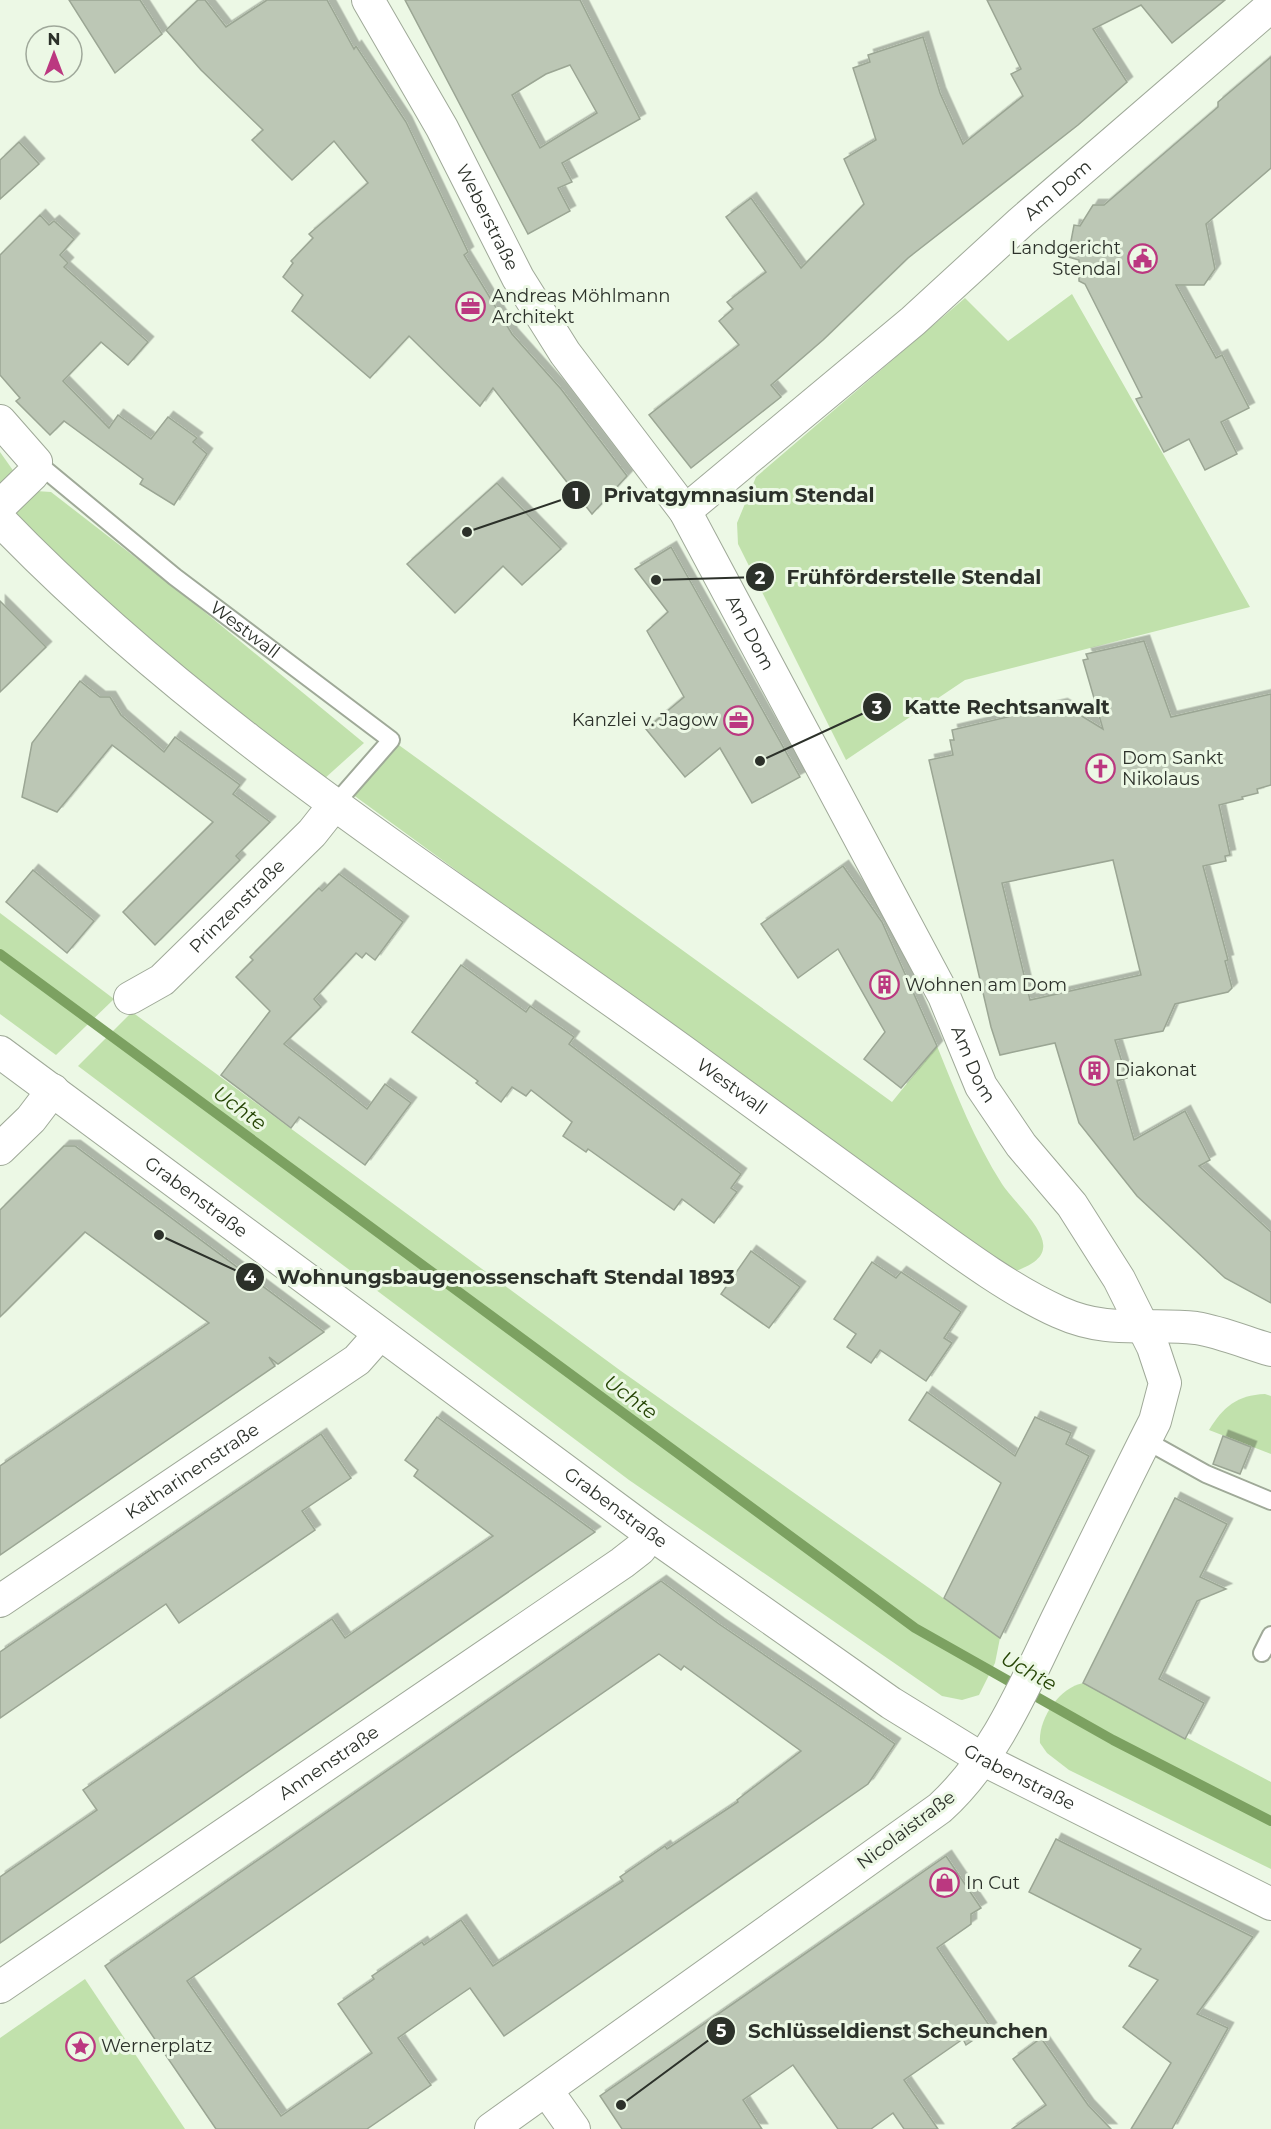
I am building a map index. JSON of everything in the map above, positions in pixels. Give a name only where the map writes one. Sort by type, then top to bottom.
[{"type":"street","name":"Weberstraße","points":[[368,0],[442,128],[518,278],[565,353],[685,511]]},
{"type":"street","name":"Am Dom","points":[[1144,1328],[1096,1241],[1072,1205],[1020,1145],[981,1086],[944,996],[685,511],[913,321],[1020,222],[1271,6]]},
{"type":"street","name":"Westwall","points":[[0,420],[36,462]]},
{"type":"street","points":[[0,506],[33,474],[36,462]]},
{"type":"street","name":"Westwall","points":[[0,520],[52,574],[199,701],[281,767],[581,977],[932,1232],[1034,1300],[1062,1314],[1093,1324],[1115,1328],[1202,1329],[1271,1350]]},
{"type":"street","name":"Prinzenstraße","points":[[130,998],[162,981],[312,833],[335,804]]},
{"type":"street","name":"Grabenstraße","points":[[0,1052],[651,1534],[891,1703],[982,1759],[1271,1904]]},
{"type":"street","points":[[0,1149],[31,1119],[53,1090]]},
{"type":"street","name":"Nicolaistraße","points":[[491,2129],[940,1808],[959,1791],[1002,1728],[1038,1659],[1164,1397],[1165,1383],[1144,1328]]},
{"type":"street","name":"Katharinenstraße","points":[[0,1601],[357,1360],[380,1334]]},
{"type":"street","name":"Annenstraße","points":[[0,1988],[622,1563],[639,1549],[651,1534]]},
{"type":"street","points":[[547,2091],[574,2129]]},
{"type":"lane","name":"Westwall","points":[[36,462],[175,577],[392,740],[335,804]]},
{"type":"lane","points":[[1145,1440],[1206,1474],[1271,1501]]},
{"type":"lane","points":[[1262,1653],[1271,1635]]},
{"type":"green space","points":[[1072,294],[1250,607],[965,680],[846,760],[738,544],[737,523],[756,477],[965,298],[1008,341]]},
{"type":"green space","points":[[0,452],[17,476],[0,490]]},
{"type":"green space","points":[[36,491],[51,492],[184,595],[364,743],[324,779],[117,614],[14,517],[26,497]]},
{"type":"green space","points":[[396,743],[892,1102],[937,1046],[966,1117],[992,1168],[1040,1233],[1043,1249],[1039,1257],[1016,1271],[917,1207],[352,794]]},
{"type":"green space","points":[[0,913],[114,999],[56,1055],[0,1014]]},
{"type":"green space","points":[[132,1012],[621,1371],[1000,1638],[995,1663],[979,1695],[962,1700],[942,1696],[629,1480],[78,1066]]},
{"type":"green space","points":[[1265,1394],[1271,1396],[1271,1454],[1209,1430],[1225,1409],[1232,1404],[1246,1397]]},
{"type":"green space","points":[[1083,1683],[1271,1782],[1271,1869],[1069,1770],[1047,1753],[1040,1743],[1042,1724],[1046,1715],[1066,1691]]},
{"type":"green space","name":"Wernerplatz","points":[[85,1979],[185,2129],[0,2129],[0,2038]]},
{"type":"building","points":[[69,0],[140,0],[162,34],[115,73]]},
{"type":"building","points":[[198,0],[205,0],[226,27],[267,0],[327,0],[354,49],[356,46],[406,122],[468,252],[464,255],[512,334],[561,389],[627,476],[592,514],[493,388],[480,406],[409,336],[370,378],[292,311],[303,295],[283,277],[293,263],[291,261],[313,238],[309,234],[368,183],[334,141],[292,180],[252,140],[263,130],[201,70],[166,30]]},
{"type":"building","points":[[405,0],[580,0],[640,119],[562,163],[572,182],[558,188],[570,211],[528,234]],"holes":[[[570,65],[597,113],[540,148],[512,95],[546,74]]]},
{"type":"building","points":[[987,0],[1225,0],[1172,43],[1141,5],[1093,29],[1127,82],[1078,125],[908,258],[823,340],[771,385],[781,397],[691,468],[649,415],[739,345],[719,321],[733,309],[727,302],[766,272],[726,217],[751,198],[801,268],[864,204],[844,159],[876,140],[853,68],[870,62],[868,55],[923,37],[940,93],[963,144],[1023,96],[1011,74],[1021,69]]},
{"type":"building","name":"Landgericht Stendal","points":[[1271,57],[1271,168],[1206,224],[1215,269],[1204,285],[1176,285],[1216,358],[1222,355],[1249,408],[1221,422],[1237,454],[1205,470],[1189,439],[1164,452],[1136,399],[1142,397],[1085,284],[1079,281],[1079,260],[1068,257],[1074,225],[1080,226],[1093,205],[1104,205],[1218,107],[1218,102]]},
{"type":"building","points":[[19,142],[39,164],[0,199],[0,160]]},
{"type":"building","points":[[40,215],[49,225],[54,221],[74,239],[60,255],[68,263],[64,267],[148,342],[128,365],[101,342],[63,381],[109,428],[118,415],[151,439],[168,417],[197,438],[193,442],[207,454],[174,505],[140,484],[143,479],[64,421],[50,435],[16,401],[20,398],[0,375],[0,255]]},
{"type":"building","points":[[497,483],[561,549],[522,585],[503,566],[455,613],[407,564]]},
{"type":"building","points":[[671,547],[800,777],[752,803],[720,748],[685,777],[646,729],[684,697],[647,631],[668,612],[635,569]]},
{"type":"building","points":[[0,601],[46,647],[0,692]]},
{"type":"building","points":[[1144,641],[1171,717],[1271,694],[1271,785],[1257,789],[1258,793],[1242,797],[1243,799],[1219,805],[1230,855],[1225,856],[1226,861],[1203,866],[1228,960],[1225,961],[1232,988],[1228,992],[1175,1004],[1163,1031],[1115,1040],[1127,1078],[1117,1081],[1134,1140],[1185,1111],[1210,1160],[1199,1166],[1271,1232],[1271,1303],[1225,1278],[1137,1196],[1079,1123],[1055,1043],[1000,1055],[991,1027],[929,760],[953,755],[950,740],[954,740],[952,730],[1062,704],[1103,729],[1083,660],[1088,659],[1086,654]],"holes":[[[1113,860],[1141,975],[1030,1000],[1002,883]]]},
{"type":"building","points":[[80,681],[100,697],[110,697],[121,715],[164,752],[175,737],[240,785],[233,794],[270,822],[236,856],[240,860],[155,945],[123,912],[213,822],[112,745],[57,812],[22,797],[32,743]]},
{"type":"building","points":[[843,866],[882,922],[937,1046],[901,1088],[864,1059],[885,1032],[838,949],[798,978],[761,924]]},
{"type":"building","points":[[33,870],[94,921],[67,953],[6,902]]},
{"type":"building","points":[[339,874],[403,922],[375,960],[366,953],[362,958],[356,953],[314,999],[321,1007],[284,1044],[367,1109],[385,1084],[411,1103],[365,1165],[299,1117],[291,1128],[221,1075],[270,1011],[236,977],[253,960],[250,957],[319,888],[322,891]]},
{"type":"building","points":[[461,965],[526,1012],[530,1006],[574,1037],[569,1044],[741,1174],[731,1188],[737,1192],[714,1223],[682,1199],[674,1210],[588,1149],[586,1152],[563,1136],[572,1122],[531,1090],[526,1096],[512,1087],[501,1102],[476,1083],[478,1081],[412,1032]]},
{"type":"building","points":[[64,1146],[75,1146],[324,1332],[278,1364],[269,1357],[275,1366],[0,1555],[0,1466],[209,1323],[85,1232],[0,1317],[0,1210]]},
{"type":"building","points":[[751,1251],[800,1287],[769,1328],[721,1294]]},
{"type":"building","points":[[872,1262],[896,1278],[901,1272],[961,1312],[944,1338],[952,1343],[926,1381],[880,1350],[871,1363],[847,1347],[856,1334],[834,1319]]},
{"type":"building","points":[[927,1392],[1015,1456],[1035,1417],[1071,1433],[1066,1444],[1089,1456],[1000,1638],[944,1598],[1001,1483],[909,1420]]},
{"type":"building","points":[[437,1417],[595,1532],[0,1943],[0,1877],[97,1810],[83,1790],[332,1619],[345,1638],[493,1536],[414,1476],[418,1470],[405,1460]]},
{"type":"building","points":[[321,1434],[351,1478],[302,1511],[315,1530],[179,1623],[166,1604],[0,1718],[0,1652]]},
{"type":"building","points":[[1223,1436],[1251,1447],[1240,1474],[1213,1464]]},
{"type":"building","points":[[1175,1498],[1227,1524],[1200,1577],[1226,1589],[1197,1601],[1159,1679],[1204,1703],[1185,1739],[1083,1683]]},
{"type":"building","points":[[661,1581],[719,1624],[895,1744],[868,1784],[504,2036],[470,1988],[398,2038],[431,2085],[367,2129],[216,2129],[105,1966]],"holes":[[[659,1654],[681,1670],[684,1666],[801,1751],[737,1800],[738,1802],[667,1849],[665,1846],[620,1877],[623,1881],[493,1966],[461,1920],[424,1945],[422,1942],[372,1976],[374,1979],[338,2004],[372,2053],[281,2116],[187,1981]]]},
{"type":"building","points":[[1056,1839],[1253,1937],[1197,2014],[1228,2028],[1172,2129],[1131,2129],[1171,2063],[1123,2027],[1158,1980],[1129,1966],[1141,1949],[1029,1892]]},
{"type":"building","points":[[946,1856],[981,1908],[971,1914],[971,1924],[937,1948],[991,2028],[966,2045],[963,2039],[904,2080],[938,2129],[904,2129],[893,2113],[871,2129],[838,2129],[793,2065],[743,2100],[762,2129],[622,2129],[600,2096]]},
{"type":"building","points":[[1041,2038],[1088,2105],[1111,2129],[1012,2129],[1046,2105],[1013,2059]]},
{"type":"waterway","name":"Uchte","points":[[0,954],[915,1628],[1113,1740],[1271,1821]]},
{"type":"place","name":"Landgericht Stendal","points":[[1142,258]]},
{"type":"place","name":"Andreas Möhlmann Architekt","points":[[471,306]]},
{"type":"place","name":"Privatgymnasium Stendal","points":[[467,532]]},
{"type":"place","name":"Frühförderstelle Stendal","points":[[656,580]]},
{"type":"place","name":"Kanzlei v. Jagow","points":[[739,720]]},
{"type":"place","name":"Katte Rechtsanwalt","points":[[760,761]]},
{"type":"place","name":"Dom Sankt Nikolaus","points":[[1101,768]]},
{"type":"place","name":"Wohnen am Dom","points":[[884,985]]},
{"type":"place","name":"Diakonat","points":[[1094,1070]]},
{"type":"place","name":"Wohnungsbaugenossenschaft Stendal 1893","points":[[159,1235]]},
{"type":"place","name":"In Cut","points":[[945,1883]]},
{"type":"place","name":"Wernerplatz","points":[[80,2046]]},
{"type":"place","name":"Schlüsseldienst Scheunchen","points":[[621,2105]]}]
